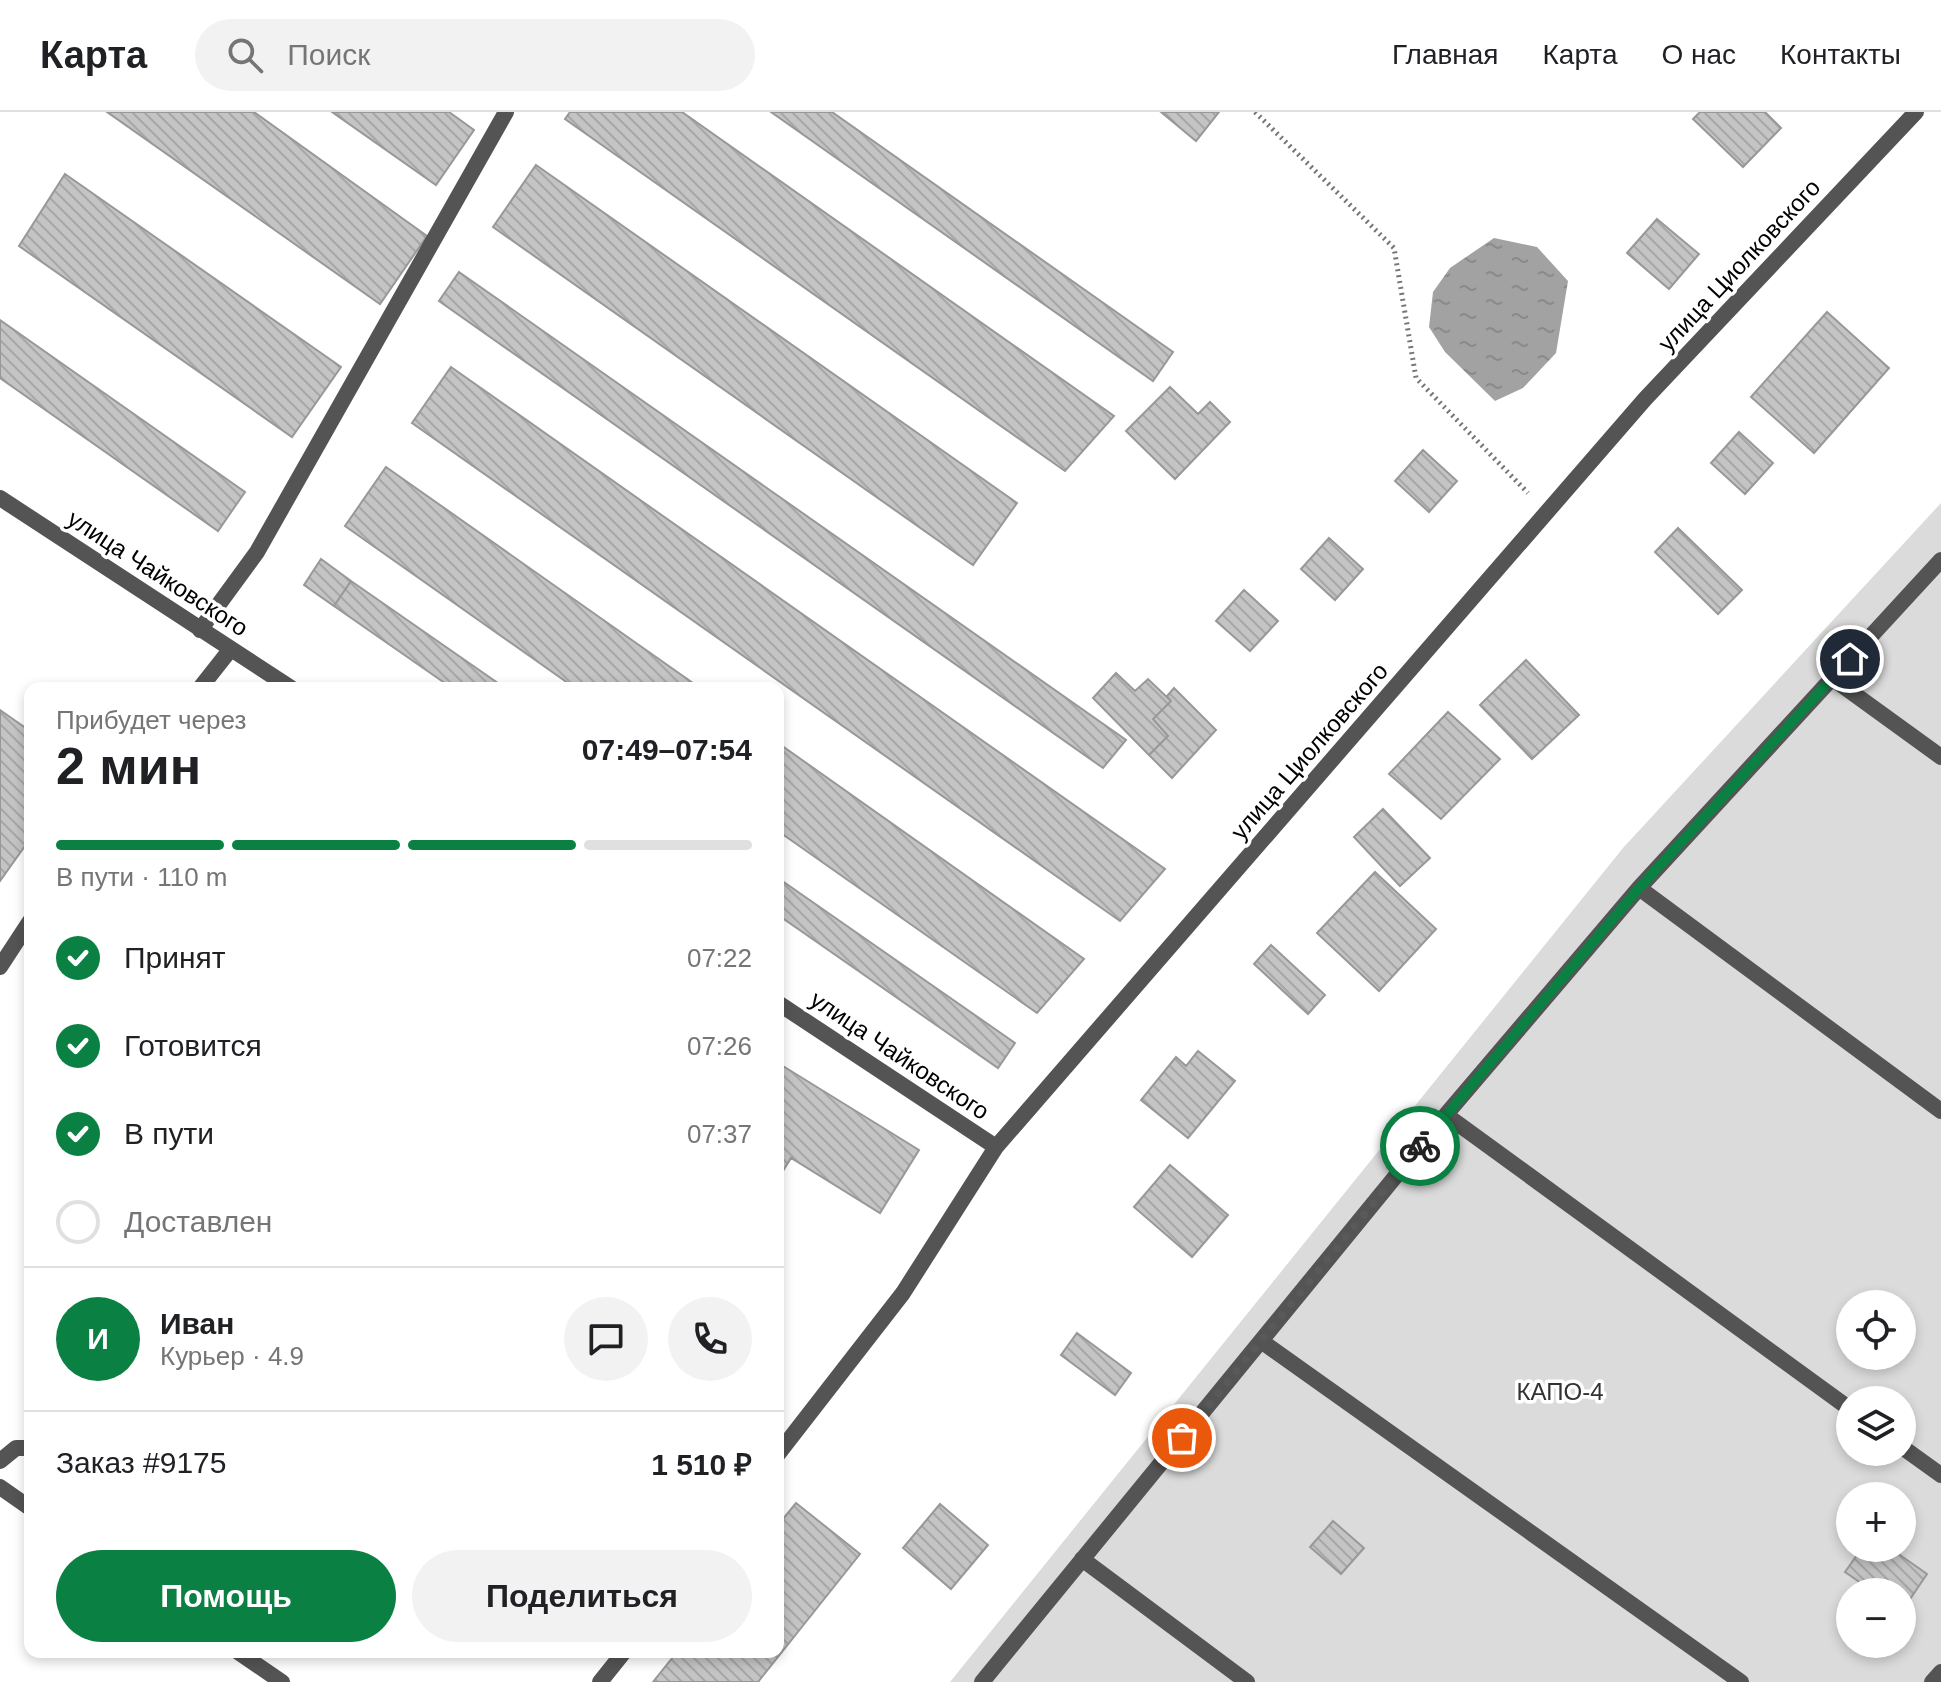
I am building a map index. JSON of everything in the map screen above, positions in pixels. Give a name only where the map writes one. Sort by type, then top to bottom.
[{"type":"street","points":[[200,630],[257,552],[506,112]]},
{"type":"street","name":"улица Циолковского","points":[[784,1446],[903,1293],[996,1147],[1645,399],[1916,112]]},
{"type":"street","name":"улица Чайковского","points":[[0,498],[281,682]]},
{"type":"street","points":[[982,1682],[1446,1115],[1639,888],[1941,560]]},
{"type":"street","points":[[205,682],[230,650]]},
{"type":"street","points":[[1832,678],[1941,757]]},
{"type":"street","points":[[1639,888],[1941,1111]]},
{"type":"street","points":[[0,967],[24,930]]},
{"type":"street","name":"улица Чайковского","points":[[784,1007],[996,1147]]},
{"type":"street","points":[[1446,1115],[1836,1399]]},
{"type":"street","points":[[1261,1341],[1741,1682]]},
{"type":"street","points":[[0,1461],[16,1448],[24,1448]]},
{"type":"street","points":[[1916,1457],[1941,1475]]},
{"type":"street","points":[[0,1487],[24,1504]]},
{"type":"street","points":[[1082,1559],[1247,1682]]},
{"type":"street","points":[[247,1658],[282,1682]]},
{"type":"street","points":[[600,1682],[619,1658]]},
{"type":"street","points":[[1932,1682],[1941,1672]]},
{"type":"path","points":[[1255,112],[1394,248],[1416,378],[1548,513]]},
{"type":"green space","name":"КАПО-4","points":[[1941,503],[1941,1682],[950,1682],[1623,848]]},
{"type":"water","points":[[1494,238],[1537,247],[1568,281],[1556,353],[1523,388],[1495,401],[1445,352],[1429,327],[1433,292],[1450,268]]},
{"type":"building","points":[[107,112],[254,112],[427,236],[380,304]]},
{"type":"building","points":[[332,112],[449,112],[474,130],[436,185]]},
{"type":"building","points":[[570,112],[682,112],[1114,416],[1065,471],[565,119]]},
{"type":"building","points":[[771,112],[832,112],[1173,352],[1153,381]]},
{"type":"building","points":[[1161,112],[1219,112],[1196,141]]},
{"type":"building","points":[[1700,112],[1765,112],[1781,128],[1743,167],[1693,119]]},
{"type":"building","points":[[536,165],[1017,503],[973,565],[493,227]]},
{"type":"building","points":[[65,174],[341,367],[292,437],[19,246]]},
{"type":"building","points":[[1657,219],[1699,254],[1669,289],[1627,253]]},
{"type":"building","points":[[459,272],[1126,740],[1103,768],[439,301]]},
{"type":"building","points":[[1827,312],[1889,368],[1814,453],[1751,397]]},
{"type":"building","points":[[0,320],[245,492],[218,531],[0,378]]},
{"type":"building","points":[[451,367],[1165,869],[1120,921],[412,423]]},
{"type":"building","points":[[1170,387],[1198,414],[1210,402],[1230,422],[1175,479],[1126,431]]},
{"type":"building","points":[[1739,432],[1773,463],[1745,494],[1711,463]]},
{"type":"building","points":[[1423,450],[1457,481],[1429,512],[1395,481]]},
{"type":"building","points":[[386,467],[691,682],[566,682],[345,526]]},
{"type":"building","points":[[1678,528],[1742,590],[1718,614],[1655,552]]},
{"type":"building","points":[[1329,538],[1363,569],[1335,600],[1301,569]]},
{"type":"building","points":[[321,559],[351,581],[334,606],[304,585]]},
{"type":"building","points":[[351,581],[496,682],[443,682],[334,606]]},
{"type":"building","points":[[1244,590],[1278,621],[1250,651],[1216,621]]},
{"type":"building","points":[[1526,660],[1579,715],[1532,759],[1480,705]]},
{"type":"building","points":[[1116,673],[1135,691],[1148,679],[1171,701],[1153,719],[1168,736],[1149,755],[1093,698]]},
{"type":"building","points":[[1174,688],[1216,730],[1172,778],[1149,755],[1168,736],[1153,719],[1171,701],[1167,696]]},
{"type":"building","points":[[0,710],[24,727],[24,847],[0,881]]},
{"type":"building","points":[[1448,712],[1500,759],[1441,819],[1389,774]]},
{"type":"building","points":[[784,747],[1084,959],[1037,1013],[784,835]]},
{"type":"building","points":[[1383,809],[1430,858],[1400,886],[1354,837]]},
{"type":"building","points":[[1375,872],[1436,929],[1379,991],[1317,933]]},
{"type":"building","points":[[784,882],[1015,1043],[998,1068],[784,919]]},
{"type":"building","points":[[1271,945],[1325,995],[1308,1014],[1254,964]]},
{"type":"building","points":[[1198,1051],[1235,1081],[1188,1138],[1141,1100],[1176,1057],[1186,1066]]},
{"type":"building","points":[[784,1067],[919,1150],[880,1213],[791,1158],[784,1169]]},
{"type":"building","points":[[1170,1165],[1228,1215],[1192,1257],[1134,1207]]},
{"type":"building","points":[[1077,1333],[1131,1373],[1115,1395],[1061,1355]]},
{"type":"building","points":[[796,1503],[860,1554],[784,1649],[784,1518]]},
{"type":"building","points":[[940,1504],[988,1545],[951,1589],[903,1548]]},
{"type":"building","points":[[1333,1521],[1364,1548],[1341,1574],[1310,1547]]},
{"type":"building","points":[[1852,1562],[1910,1562],[1927,1574],[1916,1590],[1916,1578],[1854,1578],[1845,1572]]},
{"type":"building","points":[[672,1658],[777,1658],[758,1682],[653,1682]]},
{"type":"way so far","points":[[1182,1438],[1420,1146]]},
{"type":"route","points":[[1420,1146],[1639,888],[1850,659]]}]
